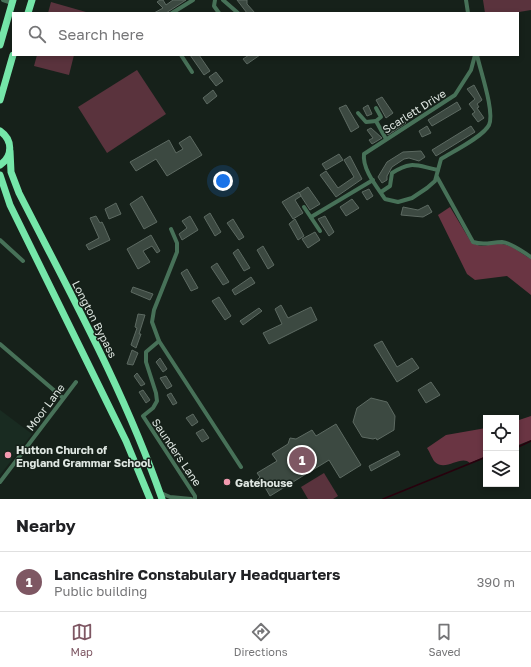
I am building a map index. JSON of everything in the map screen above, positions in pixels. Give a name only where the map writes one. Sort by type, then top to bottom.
[{"type":"highway","points":[[28,12],[32,0]]},
{"type":"highway","points":[[0,45],[13,2]]},
{"type":"highway","points":[[0,100],[13,56]]},
{"type":"highway","points":[[0,165],[8,157],[10,150],[8,140],[1,130]]},
{"type":"highway","name":"Longton Bypass","points":[[10,150],[11,172],[19,193],[103,358],[134,428],[162,499]]},
{"type":"highway","points":[[0,175],[10,205],[126,441],[150,499]]},
{"type":"street","points":[[3,0],[13,2]]},
{"type":"street","points":[[174,12],[193,0]]},
{"type":"street","points":[[215,0],[214,6],[218,12]]},
{"type":"street","points":[[223,0],[237,12]]},
{"type":"street","points":[[466,0],[468,12]]},
{"type":"street","points":[[181,56],[192,72]]},
{"type":"street","points":[[311,217],[373,180],[385,199],[398,202],[412,198],[436,181],[441,160],[476,136],[489,125],[491,116],[476,56]]},
{"type":"street","name":"Scarlett Drive","points":[[373,180],[363,160],[364,154],[455,95],[471,70],[476,56]]},
{"type":"street","points":[[358,113],[366,122],[376,121],[381,117],[376,108]]},
{"type":"street","points":[[376,121],[386,139]]},
{"type":"street","points":[[381,192],[390,186],[392,173],[405,165],[412,164],[438,170]]},
{"type":"street","points":[[436,177],[473,242],[486,245],[501,242],[506,243],[531,257]]},
{"type":"street","points":[[304,207],[320,231]]},
{"type":"street","points":[[171,229],[177,243],[177,252],[154,310],[152,322],[159,341],[241,467]]},
{"type":"street","points":[[0,240],[23,261]]},
{"type":"street","name":"Saunders Lane","points":[[159,341],[146,352],[146,362],[156,393],[157,401],[154,408],[143,416],[195,498]]},
{"type":"street","points":[[0,344],[63,398]]},
{"type":"street","name":"Moor Lane","points":[[0,482],[76,382]]},
{"type":"street","name":"Saunders Lane","points":[[159,491],[167,497],[191,499]]},
{"type":"shaded area","points":[[483,0],[531,0],[531,10],[519,12],[485,12]]},
{"type":"shaded area","points":[[51,2],[86,12],[48,12]]},
{"type":"shaded area","points":[[37,56],[74,56],[69,75],[34,66]]},
{"type":"shaded area","points":[[137,70],[166,114],[107,153],[78,107]]},
{"type":"shaded area","points":[[450,207],[471,242],[482,246],[498,244],[506,245],[531,259],[531,295],[507,276],[475,280],[467,274],[438,215]]},
{"type":"shaded area","name":"Hutton Church of England Grammar School","points":[[0,410],[32,434],[0,475]]},
{"type":"shaded area","points":[[531,416],[531,440],[519,445],[519,420]]},
{"type":"shaded area","points":[[483,429],[483,457],[470,463],[462,460],[439,465],[434,461],[427,448],[446,435]]},
{"type":"shaded area","points":[[324,473],[338,496],[333,499],[308,499],[301,487]]},
{"type":"building","points":[[163,0],[166,5],[173,0],[186,0],[168,12],[156,12],[163,8],[157,2]]},
{"type":"building","points":[[237,0],[247,0],[247,4],[254,12],[246,12]]},
{"type":"building","points":[[191,56],[200,56],[210,71],[204,75]]},
{"type":"building","points":[[248,56],[259,56],[247,64],[243,59]]},
{"type":"building","points":[[216,72],[223,81],[216,86],[209,77]]},
{"type":"building","points":[[474,85],[482,100],[477,104],[479,107],[477,108],[484,118],[478,122],[472,114],[475,112],[469,104],[475,99],[467,89]]},
{"type":"building","points":[[213,90],[217,96],[207,104],[203,98]]},
{"type":"building","points":[[382,97],[393,113],[386,118],[376,100]]},
{"type":"building","points":[[457,102],[461,109],[432,126],[428,120]]},
{"type":"building","points":[[346,105],[359,127],[351,132],[339,108]]},
{"type":"building","points":[[368,105],[372,114],[367,116],[363,108]]},
{"type":"building","points":[[403,120],[406,123],[388,135],[385,131]]},
{"type":"building","points":[[427,126],[431,133],[422,137],[419,131]]},
{"type":"building","points":[[471,126],[475,132],[436,156],[432,150]]},
{"type":"building","points":[[371,128],[382,138],[372,144],[369,140],[373,138],[367,130]]},
{"type":"building","points":[[190,136],[202,155],[167,176],[156,159],[136,171],[130,162],[169,140],[176,153],[183,149],[179,143]]},
{"type":"building","points":[[421,151],[425,157],[419,161],[409,158],[404,159],[392,167],[387,176],[387,180],[382,183],[378,177],[387,162],[403,152]]},
{"type":"building","points":[[339,154],[343,160],[326,170],[322,164]]},
{"type":"building","points":[[350,156],[362,179],[336,197],[320,175],[326,171],[338,188],[354,177],[344,160]]},
{"type":"building","points":[[308,187],[320,204],[310,210],[299,193]]},
{"type":"building","points":[[369,189],[373,196],[367,200],[362,192]]},
{"type":"building","points":[[299,192],[301,196],[295,200],[303,213],[293,219],[282,202]]},
{"type":"building","points":[[142,196],[157,222],[144,229],[130,204]]},
{"type":"building","points":[[352,199],[359,208],[346,216],[340,207]]},
{"type":"building","points":[[116,203],[121,214],[109,219],[105,209]]},
{"type":"building","points":[[428,205],[432,212],[423,217],[401,215],[403,207],[418,210]]},
{"type":"building","points":[[210,213],[221,232],[215,236],[204,217]]},
{"type":"building","points":[[96,216],[100,223],[102,222],[110,240],[89,250],[86,245],[99,238],[90,218]]},
{"type":"building","points":[[190,216],[198,230],[182,240],[179,234],[187,228],[182,221]]},
{"type":"building","points":[[325,216],[334,232],[329,236],[318,219]]},
{"type":"building","points":[[233,219],[244,237],[239,240],[227,223]]},
{"type":"building","points":[[295,219],[304,236],[298,240],[289,224]]},
{"type":"building","points":[[315,232],[320,240],[308,248],[302,239]]},
{"type":"building","points":[[151,235],[160,251],[157,253],[152,246],[143,251],[150,262],[138,269],[127,249]]},
{"type":"building","points":[[263,246],[274,265],[268,269],[257,250]]},
{"type":"building","points":[[238,249],[250,268],[244,271],[233,253]]},
{"type":"building","points":[[217,263],[229,282],[223,285],[211,267]]},
{"type":"building","points":[[187,269],[198,288],[191,291],[181,273]]},
{"type":"building","points":[[251,277],[255,283],[235,295],[232,290]]},
{"type":"building","points":[[133,287],[153,294],[150,300],[131,292]]},
{"type":"building","points":[[219,297],[231,316],[225,320],[212,301]]},
{"type":"building","points":[[281,305],[288,318],[311,307],[317,320],[269,344],[263,333],[282,324],[275,309]]},
{"type":"building","points":[[259,308],[262,311],[243,325],[240,321]]},
{"type":"building","points":[[138,314],[145,315],[136,348],[131,345],[137,328],[135,327]]},
{"type":"building","points":[[382,341],[397,367],[412,358],[419,368],[397,382],[374,345]]},
{"type":"building","points":[[132,350],[138,353],[133,365],[127,364]]},
{"type":"building","points":[[160,358],[167,369],[163,372],[156,362]]},
{"type":"building","points":[[137,373],[145,384],[141,386],[134,376]]},
{"type":"building","points":[[166,376],[172,386],[167,389],[160,378]]},
{"type":"building","points":[[431,382],[440,395],[426,403],[418,390]]},
{"type":"building","points":[[143,390],[150,400],[146,403],[139,392]]},
{"type":"building","points":[[171,393],[177,403],[173,405],[167,395]]},
{"type":"building","points":[[371,398],[387,402],[395,416],[394,430],[377,440],[376,438],[373,439],[362,437],[353,422],[357,408]]},
{"type":"building","points":[[193,414],[198,422],[192,426],[186,418]]},
{"type":"building","points":[[336,424],[361,465],[340,478],[329,460],[270,496],[262,482],[256,481],[260,477],[257,473],[277,461],[272,454],[288,444],[290,438],[296,439],[312,430],[316,436]]},
{"type":"building","points":[[203,429],[209,438],[202,442],[196,433]]},
{"type":"building","points":[[398,451],[400,455],[371,471],[369,466]]},
{"type":"waterway","points":[[519,447],[531,441]]},
{"type":"waterway","points":[[383,499],[483,458]]},
{"type":"place","name":"Hutton Church of England Grammar School","points":[[8,455]]},
{"type":"place","name":"Lancashire Constabulary Headquarters","points":[[302,460]]},
{"type":"place","name":"Gatehouse","points":[[227,482]]}]
